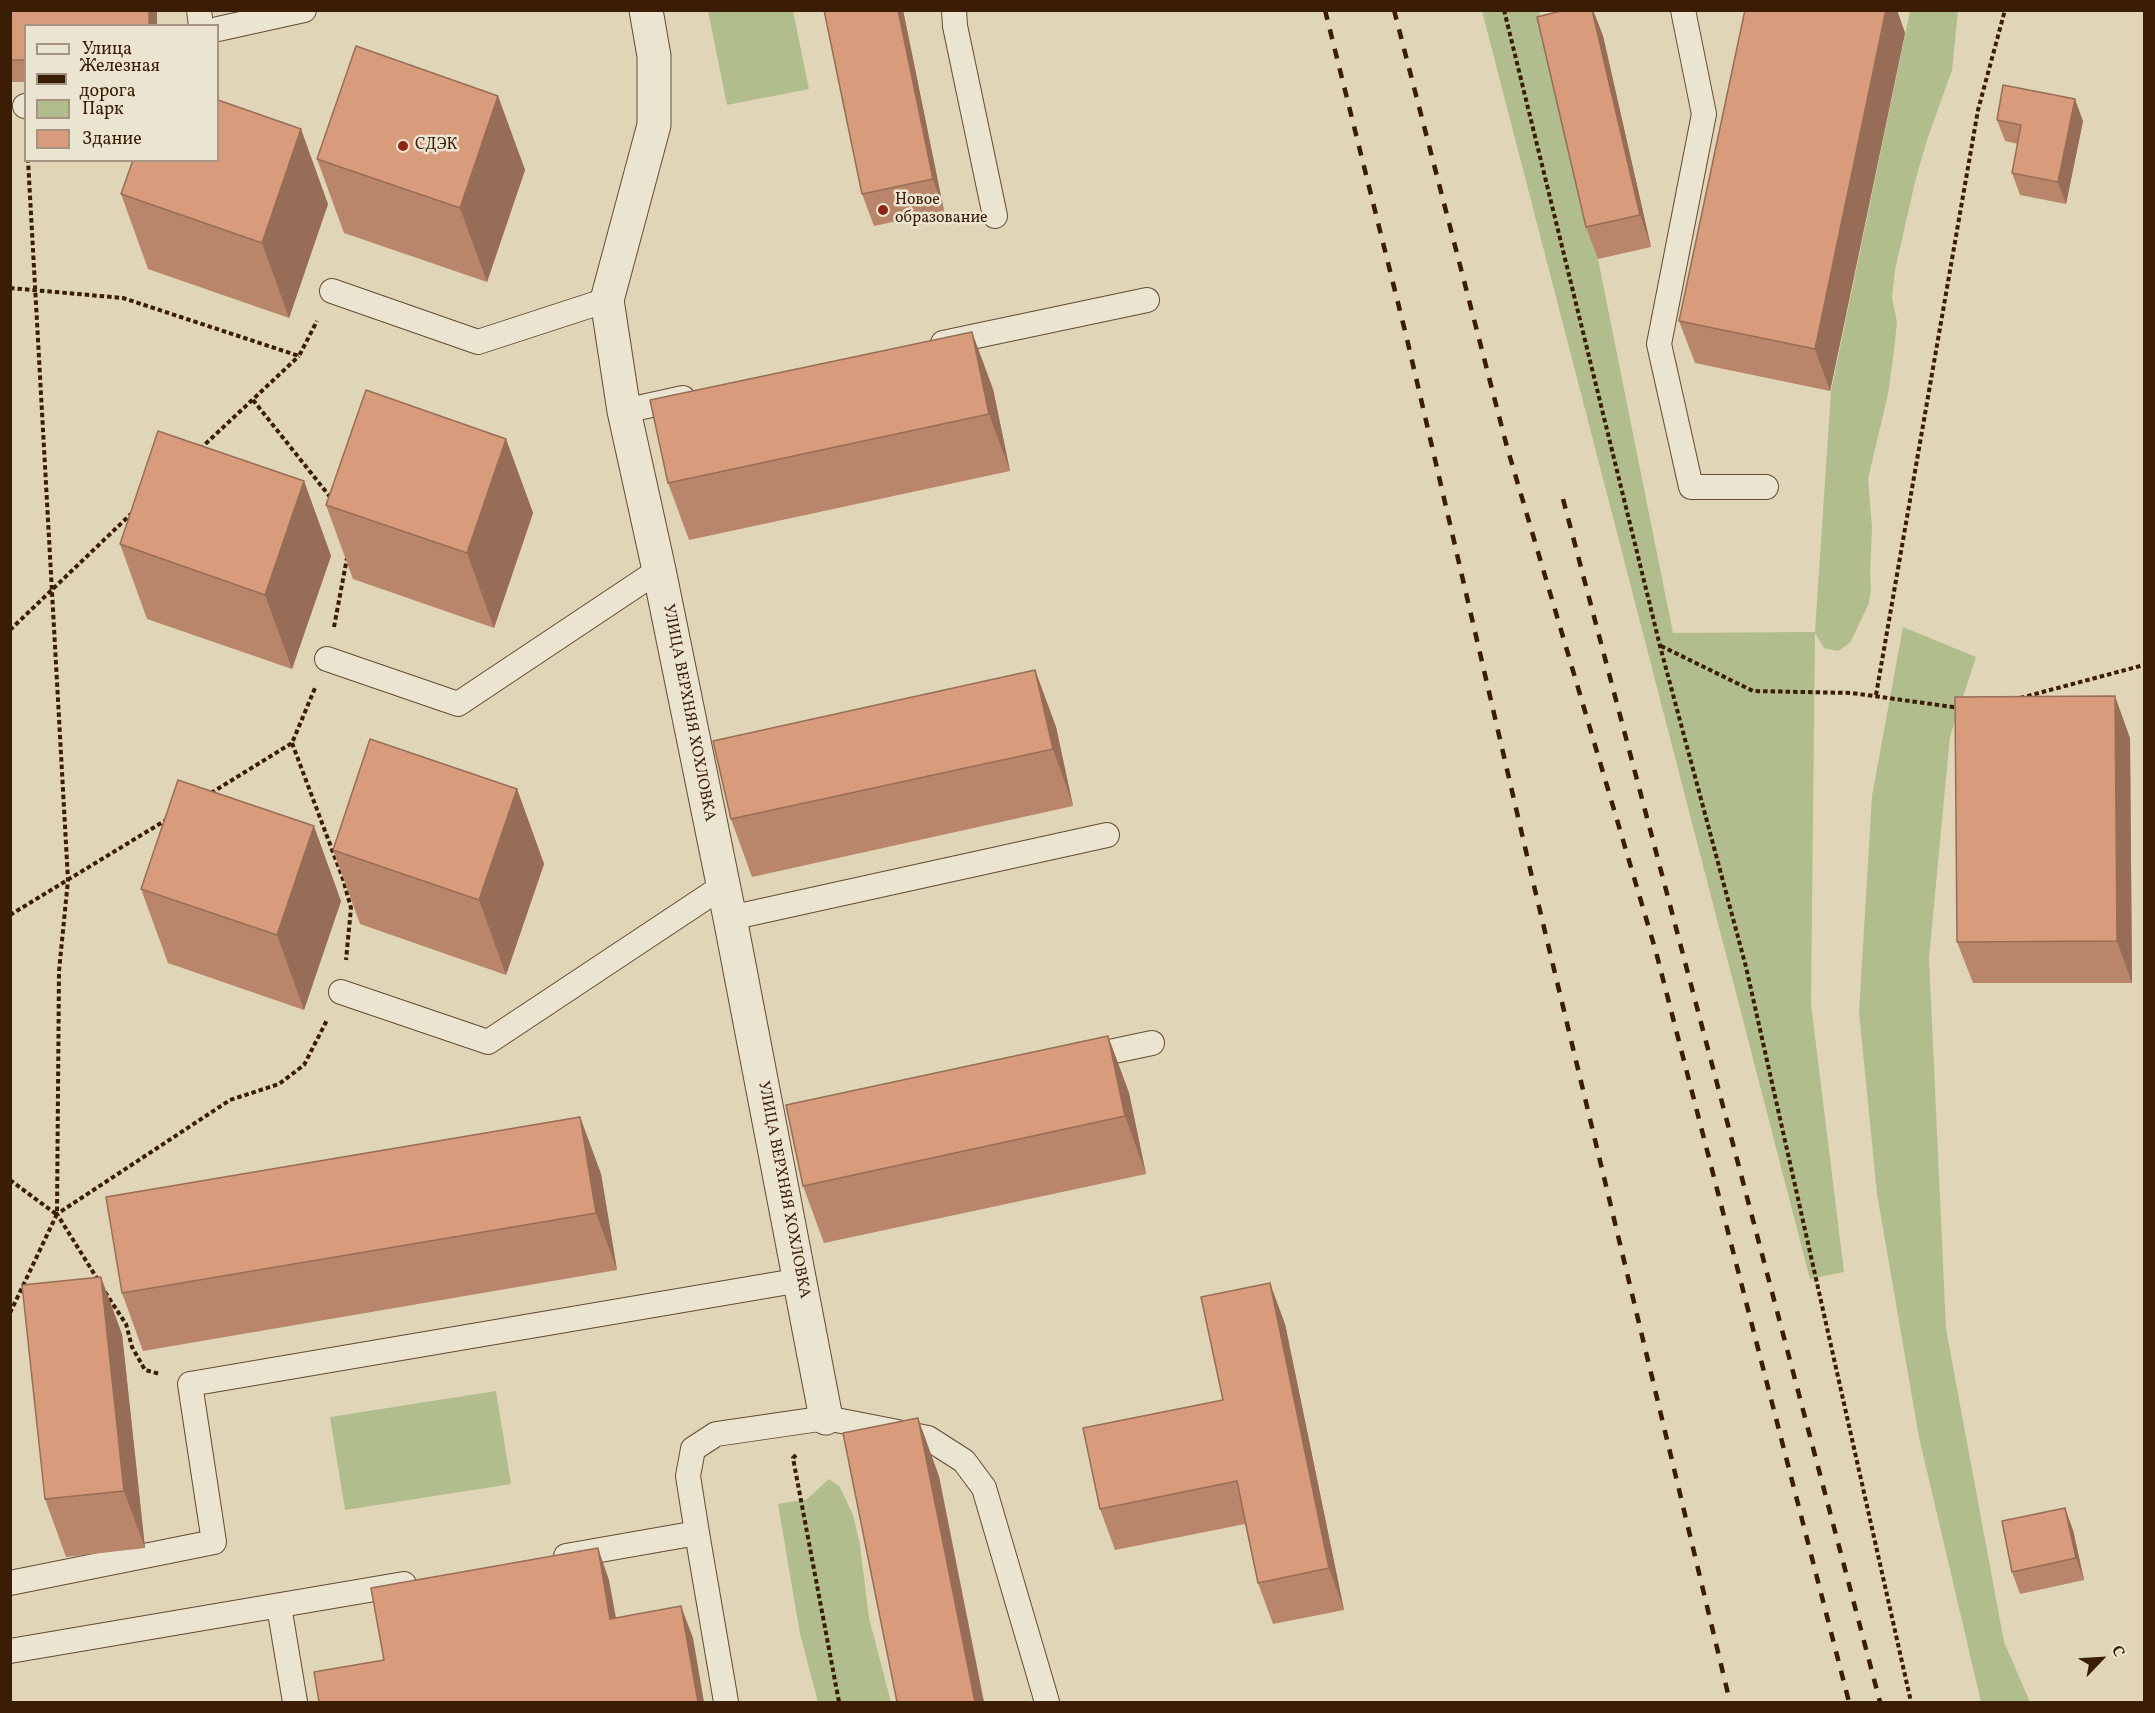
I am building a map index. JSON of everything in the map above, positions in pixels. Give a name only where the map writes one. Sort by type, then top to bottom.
[{"type":"street","name":"УЛИЦА ВЕРХНЯЯ ХОХЛОВКА","points":[[646,10],[654,56],[654,125],[607,300],[624,411],[659,570],[723,886],[782,1122],[801,1280],[826,1418]]},
{"type":"lane","points":[[219,29],[304,10]]},
{"type":"lane","points":[[954,10],[955,26],[995,216]]},
{"type":"lane","points":[[1683,10],[1704,114],[1659,344],[1691,487],[1767,488]]},
{"type":"lane","points":[[332,291],[478,342],[607,300]]},
{"type":"lane","points":[[926,347],[1147,300]]},
{"type":"lane","points":[[624,411],[705,394]]},
{"type":"lane","points":[[327,659],[458,704],[659,570]]},
{"type":"lane","points":[[730,918],[1107,835]]},
{"type":"lane","points":[[341,992],[488,1042],[723,886]]},
{"type":"lane","points":[[1059,1063],[1152,1043]]},
{"type":"lane","points":[[10,1583],[214,1542],[190,1384],[801,1280]]},
{"type":"lane","points":[[726,1702],[688,1476],[693,1449],[716,1434],[826,1418],[928,1438],[964,1461],[984,1488],[1047,1702]]},
{"type":"lane","points":[[546,1559],[697,1533]]},
{"type":"lane","points":[[10,1651],[430,1579]]},
{"type":"lane","points":[[279,1606],[295,1702]]},
{"type":"path","points":[[1504,10],[1660,646],[1746,968],[1911,1702]]},
{"type":"path","points":[[1876,696],[1978,110],[2006,10]]},
{"type":"path","points":[[10,1313],[57,1214],[58,971],[68,880],[28,162]]},
{"type":"path","points":[[10,288],[123,298],[299,356]]},
{"type":"path","points":[[194,455],[299,356],[332,291]]},
{"type":"path","points":[[253,400],[330,496],[333,508]]},
{"type":"path","points":[[10,630],[135,511]]},
{"type":"path","points":[[211,793],[292,743],[327,659],[347,559],[345,549]]},
{"type":"path","points":[[1660,646],[1753,691],[1852,693],[1963,708]]},
{"type":"path","points":[[2019,698],[2145,665]]},
{"type":"path","points":[[57,1214],[230,1100],[279,1084],[304,1065],[341,992],[351,908],[344,879],[292,743]]},
{"type":"path","points":[[10,915],[170,818]]},
{"type":"path","points":[[10,1180],[57,1214],[126,1324],[132,1347],[145,1370],[190,1384]]},
{"type":"path","points":[[826,1418],[794,1458],[839,1702]]},
{"type":"green space","points":[[708,11],[793,11],[809,89],[727,105]]},
{"type":"green space","points":[[1482,11],[1539,11],[1598,259],[1673,633],[1815,632],[1831,391],[1910,11],[1958,11],[1952,70],[1915,182],[1895,270],[1892,298],[1897,322],[1894,351],[1888,394],[1868,479],[1872,528],[1869,603],[1850,643],[1838,651],[1824,648],[1815,633],[1811,1004],[1844,1272],[1810,1279]]},
{"type":"green space","points":[[1903,627],[1976,657],[1950,736],[1929,958],[1946,1329],[2004,1642],[2030,1702],[1981,1702],[1919,1437],[1877,1194],[1859,1012],[1872,796]]},
{"type":"green space","points":[[496,1391],[511,1484],[345,1510],[330,1417]]},
{"type":"green space","points":[[829,1479],[840,1487],[853,1515],[860,1545],[869,1618],[891,1702],[818,1702],[800,1634],[778,1504],[807,1499]]},
{"type":"building","points":[[10,10],[149,10],[149,24],[24,24],[24,60],[10,60]]},
{"type":"building","points":[[824,10],[898,10],[933,179],[862,194]]},
{"type":"building","points":[[1565,10],[1592,10],[1640,215],[1586,227],[1537,17]]},
{"type":"building","points":[[1745,10],[1886,10],[1815,349],[1679,321]]},
{"type":"building","points":[[356,46],[498,96],[460,208],[317,159]]},
{"type":"building","points":[[2003,85],[2075,99],[2058,182],[2012,173],[2021,125],[1997,120]]},
{"type":"building","points":[[219,100],[301,129],[262,243],[121,194],[132,162],[219,162]]},
{"type":"building","points":[[972,332],[989,414],[668,483],[650,400]]},
{"type":"building","points":[[366,390],[506,439],[467,553],[326,505]]},
{"type":"building","points":[[158,431],[304,481],[265,595],[120,544]]},
{"type":"building","points":[[1035,670],[1053,749],[731,819],[713,741]]},
{"type":"building","points":[[2115,696],[2117,941],[1957,942],[1955,697]]},
{"type":"building","points":[[370,739],[517,789],[479,900],[333,850]]},
{"type":"building","points":[[178,780],[314,826],[277,935],[141,889]]},
{"type":"building","points":[[1108,1036],[1125,1116],[803,1186],[786,1105]]},
{"type":"building","points":[[580,1117],[596,1213],[122,1293],[106,1197]]},
{"type":"building","points":[[101,1277],[124,1491],[45,1499],[22,1285]]},
{"type":"building","points":[[1270,1283],[1329,1568],[1258,1583],[1237,1481],[1100,1509],[1083,1428],[1223,1400],[1201,1297]]},
{"type":"building","points":[[918,1418],[975,1702],[897,1702],[843,1433]]},
{"type":"building","points":[[2065,1508],[2076,1558],[2012,1572],[2002,1521]]},
{"type":"building","points":[[598,1548],[610,1619],[681,1606],[698,1702],[319,1702],[314,1672],[384,1660],[371,1588]]},
{"type":"railway","points":[[1325,10],[1407,339],[1535,890],[1730,1702]]},
{"type":"railway","points":[[1394,10],[1507,447],[1656,952],[1849,1702]]},
{"type":"railway","points":[[1563,499],[1880,1702]]},
{"type":"place","name":"СДЭК","points":[[403,146]]},
{"type":"place","name":"Новое образование","points":[[883,210]]}]
